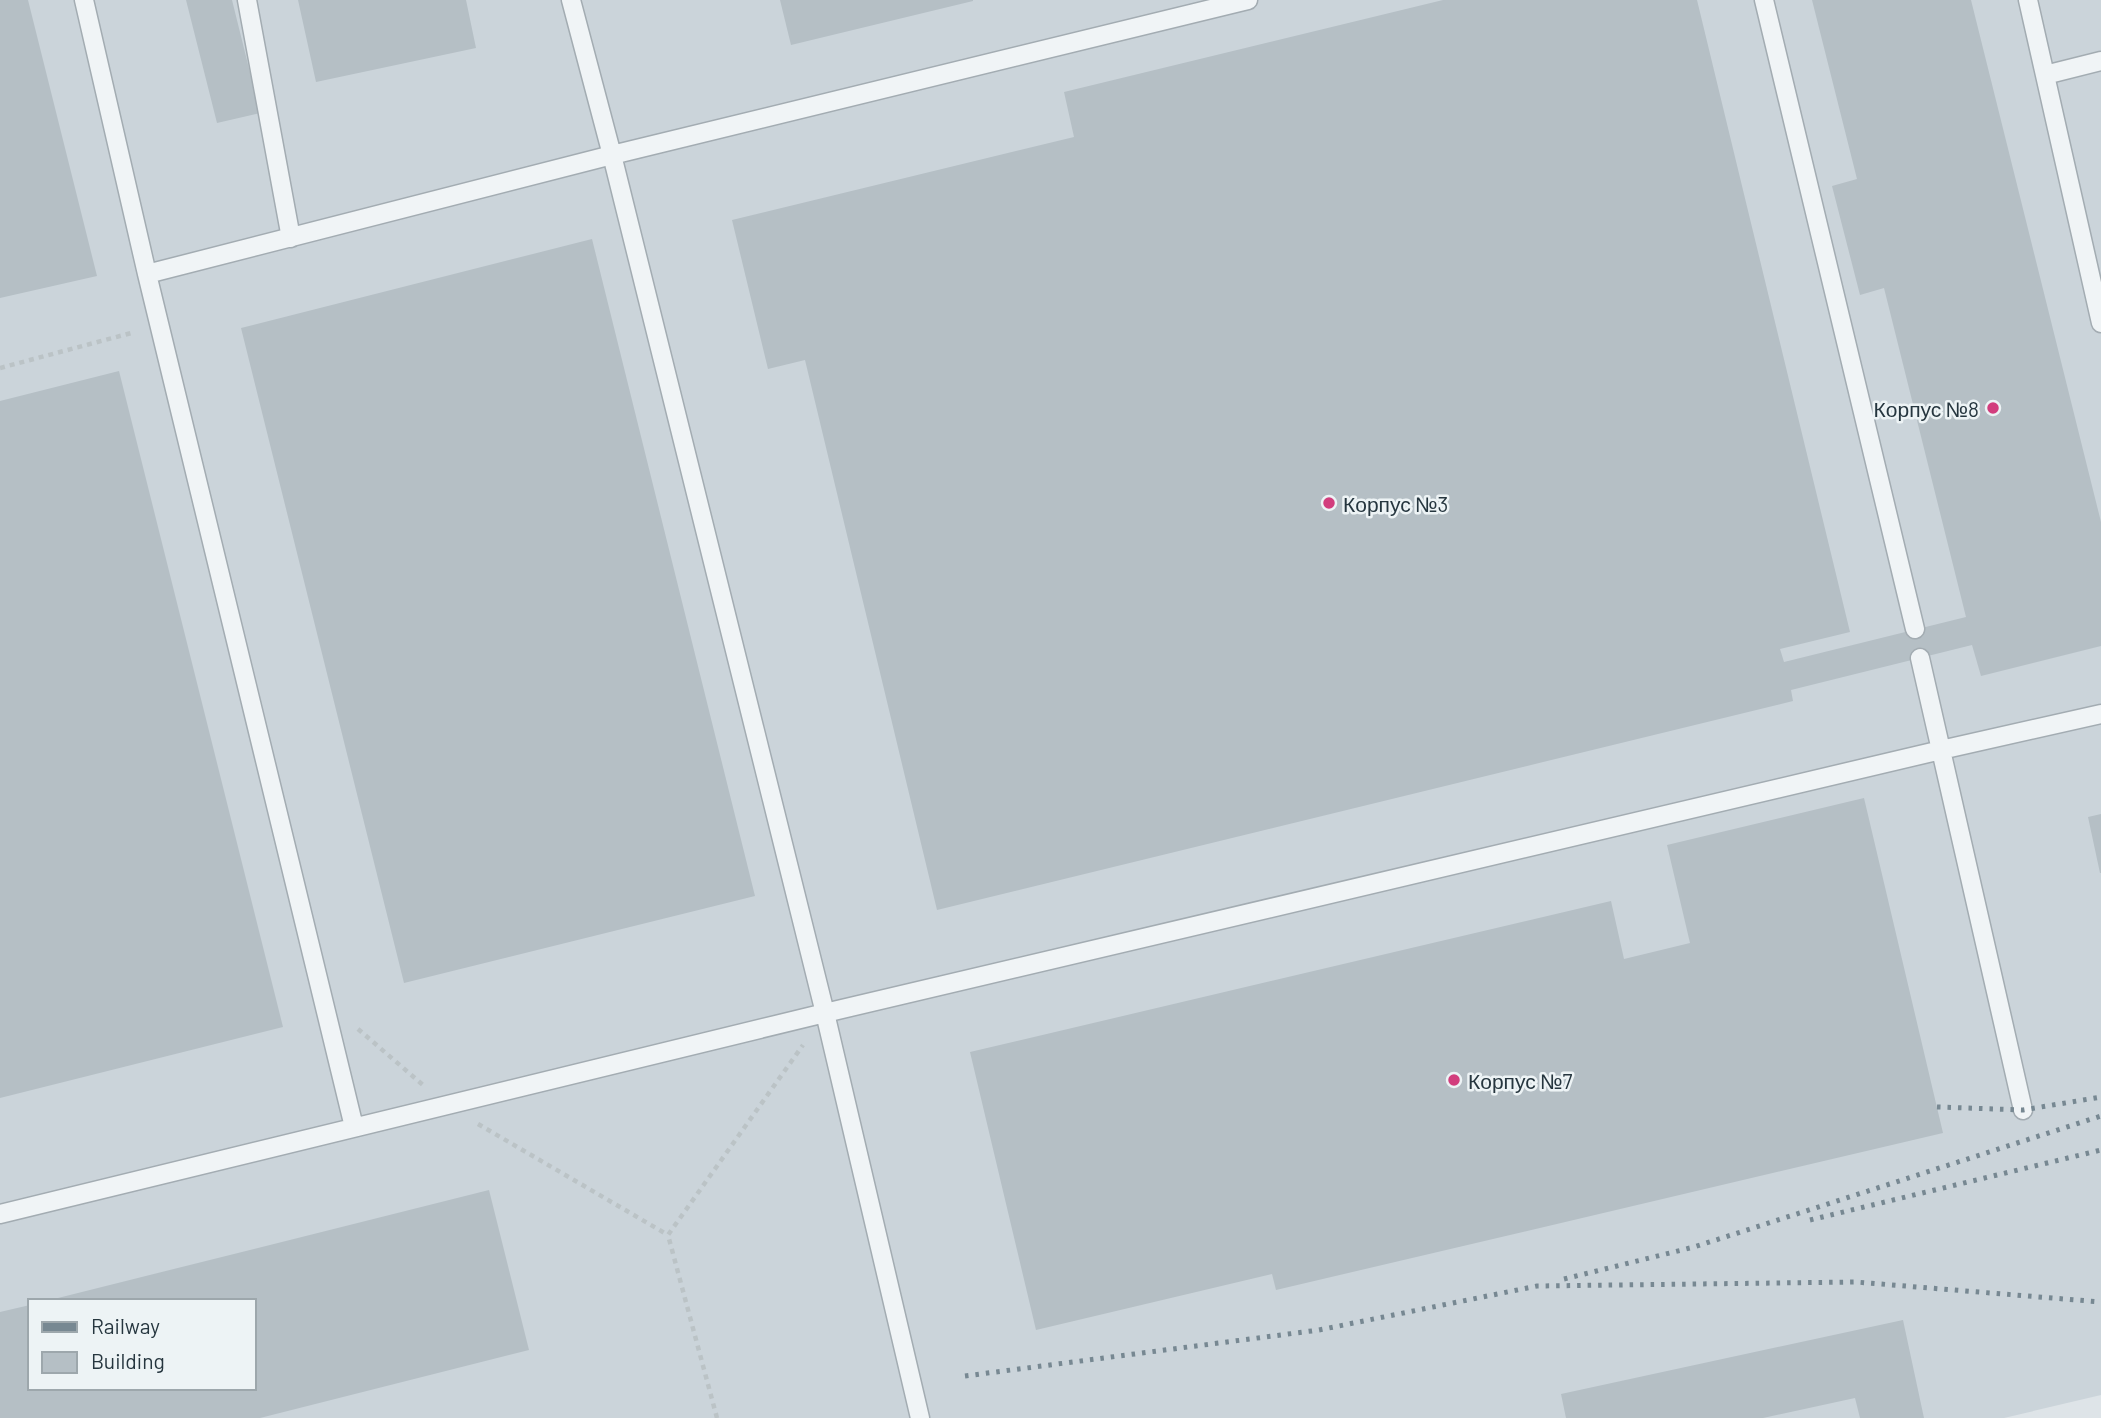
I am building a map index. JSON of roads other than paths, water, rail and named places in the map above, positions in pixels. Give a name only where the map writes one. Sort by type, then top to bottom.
[{"type":"lane","points":[[84,0],[147,274],[354,1128]]},
{"type":"lane","points":[[247,0],[291,238]]},
{"type":"lane","points":[[571,0],[825,1013],[920,1418]]},
{"type":"lane","points":[[147,274],[612,155],[1248,0]]},
{"type":"lane","points":[[1764,0],[1915,629]]},
{"type":"lane","points":[[2028,0],[2101,323]]},
{"type":"lane","points":[[2045,75],[2101,61]]},
{"type":"lane","points":[[1920,658],[2023,1110]]},
{"type":"lane","points":[[0,1214],[825,1013],[2101,714]]},
{"type":"railway","points":[[1937,1107],[2023,1110],[2101,1097]]},
{"type":"railway","points":[[1564,1279],[1694,1247],[2101,1116]]},
{"type":"railway","points":[[1810,1220],[2101,1150]]},
{"type":"railway","points":[[965,1376],[1319,1330],[1537,1286],[1856,1282],[2101,1302]]},
{"type":"place","name":"Корпус №8","points":[[1993,408]]},
{"type":"place","name":"Корпус №3","points":[[1329,503]]},
{"type":"place","name":"Корпус №7","points":[[1454,1080]]}]
